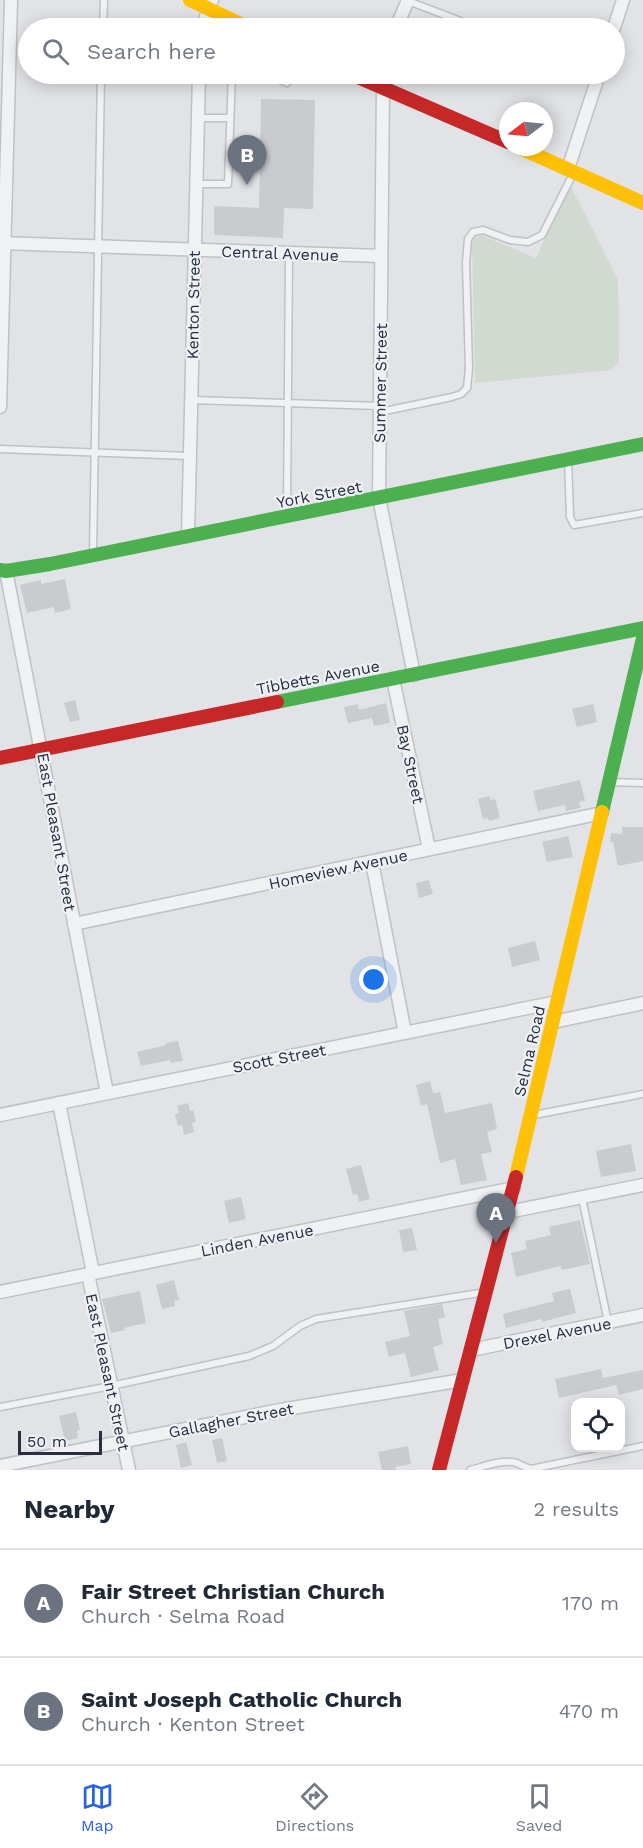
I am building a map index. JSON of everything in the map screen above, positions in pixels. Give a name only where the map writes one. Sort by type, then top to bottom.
[{"type":"street","points":[[0,407],[2,243],[11,0]]},
{"type":"street","points":[[189,0],[210,4],[233,18]]},
{"type":"street","points":[[400,18],[408,0]]},
{"type":"street","points":[[617,18],[623,0]]},
{"type":"street","name":"Kenton Street","points":[[188,536],[199,84]]},
{"type":"street","name":"Summer Street","points":[[378,84],[381,256],[379,498],[414,675]]},
{"type":"street","points":[[384,84],[499,138]]},
{"type":"street","points":[[571,170],[593,84]]},
{"type":"street","points":[[539,156],[643,203]]},
{"type":"street","name":"Central Avenue","points":[[2,243],[381,256]]},
{"type":"street","name":"York Street","points":[[3,570],[94,555],[643,444]]},
{"type":"street","name":"East Pleasant Street","points":[[3,570],[42,750],[107,1093]]},
{"type":"street","name":"Tibbetts Avenue","points":[[0,758],[643,628]]},
{"type":"street","name":"Selma Road","points":[[439,1470],[514,1188],[643,638]]},
{"type":"street","name":"Bay Street","points":[[393,679],[429,849]]},
{"type":"street","name":"Homeview Avenue","points":[[74,924],[602,813]]},
{"type":"street","points":[[372,861],[405,1033]]},
{"type":"street","name":"Scott Street","points":[[0,1115],[557,1002]]},
{"type":"street","points":[[553,1022],[643,1004]]},
{"type":"street","name":"East Pleasant Street","points":[[59,1103],[111,1386],[129,1470]]},
{"type":"street","points":[[508,1212],[643,1185]]},
{"type":"street","name":"Linden Avenue","points":[[0,1292],[514,1188]]},
{"type":"street","name":"Drexel Avenue","points":[[471,1350],[643,1315]]},
{"type":"street","name":"Gallagher Street","points":[[0,1466],[280,1410],[463,1380]]},
{"type":"lane","points":[[103,18],[104,0]]},
{"type":"lane","points":[[408,0],[454,18]]},
{"type":"lane","points":[[94,555],[101,84]]},
{"type":"lane","points":[[196,184],[228,184],[231,84]]},
{"type":"lane","points":[[198,118],[230,118]]},
{"type":"lane","points":[[191,400],[380,409],[461,394],[467,388],[469,368],[466,263],[468,239],[473,232],[483,230],[510,240],[528,242],[542,235],[571,170]]},
{"type":"lane","points":[[287,517],[286,403],[289,253]]},
{"type":"lane","points":[[0,449],[190,456]]},
{"type":"lane","points":[[568,459],[570,517],[574,525],[643,513]]},
{"type":"lane","points":[[609,782],[643,783]]},
{"type":"lane","points":[[531,1116],[643,1094]]},
{"type":"lane","points":[[582,1198],[608,1322]]},
{"type":"lane","points":[[0,1407],[249,1356],[273,1346],[300,1326],[315,1319],[486,1292]]},
{"type":"lane","points":[[470,1470],[505,1461],[517,1462],[531,1469],[643,1446]]},
{"type":"shaded area","points":[[570,185],[618,280],[619,363],[611,370],[475,383],[472,240],[481,235],[536,258]]},
{"type":"building","points":[[261,99],[315,100],[313,209],[284,208],[283,238],[214,235],[214,206],[259,208]]},
{"type":"building","points":[[65,579],[71,609],[55,613],[54,607],[27,613],[20,585],[41,580],[41,584]]},
{"type":"building","points":[[75,700],[80,720],[70,722],[64,703]]},
{"type":"building","points":[[386,703],[390,723],[374,726],[372,718],[348,723],[344,707],[358,704],[359,710]]},
{"type":"building","points":[[593,704],[597,722],[577,727],[572,709]]},
{"type":"building","points":[[580,780],[585,801],[579,802],[581,808],[566,811],[565,805],[538,811],[533,791]]},
{"type":"building","points":[[490,796],[490,800],[495,799],[500,818],[489,821],[488,818],[483,819],[478,799]]},
{"type":"building","points":[[622,827],[643,827],[643,861],[618,866],[613,842],[610,842],[611,833],[622,834]]},
{"type":"building","points":[[568,836],[573,857],[547,862],[542,842]]},
{"type":"building","points":[[429,880],[433,894],[419,898],[416,883]]},
{"type":"building","points":[[535,941],[540,960],[512,967],[508,948]]},
{"type":"building","points":[[178,1041],[183,1061],[171,1063],[170,1060],[141,1066],[137,1052]]},
{"type":"building","points":[[430,1081],[433,1093],[440,1092],[445,1113],[492,1103],[497,1129],[487,1132],[492,1152],[481,1154],[487,1180],[461,1185],[455,1159],[440,1163],[427,1104],[421,1106],[416,1085]]},
{"type":"building","points":[[188,1103],[190,1111],[193,1110],[196,1122],[192,1123],[194,1132],[184,1135],[182,1125],[178,1126],[175,1114],[179,1113],[177,1106]]},
{"type":"building","points":[[631,1144],[636,1171],[601,1177],[596,1151]]},
{"type":"building","points":[[361,1165],[370,1199],[359,1202],[357,1194],[353,1195],[346,1169]]},
{"type":"building","points":[[241,1197],[246,1219],[229,1223],[224,1201]]},
{"type":"building","points":[[580,1220],[590,1264],[562,1270],[561,1266],[516,1277],[511,1253],[527,1249],[525,1241],[551,1235],[549,1227]]},
{"type":"building","points":[[412,1228],[417,1250],[403,1252],[399,1230]]},
{"type":"building","points":[[174,1280],[179,1300],[174,1301],[175,1306],[162,1309],[156,1285]]},
{"type":"building","points":[[570,1289],[576,1313],[506,1328],[503,1314],[554,1301],[552,1293]]},
{"type":"building","points":[[140,1291],[146,1323],[111,1333],[102,1299]]},
{"type":"building","points":[[442,1304],[445,1317],[438,1319],[443,1344],[433,1347],[439,1370],[411,1377],[405,1353],[389,1357],[385,1342],[410,1336],[404,1311]]},
{"type":"building","points":[[601,1369],[603,1378],[643,1370],[643,1389],[619,1395],[616,1385],[559,1398],[555,1379]]},
{"type":"building","points":[[76,1412],[80,1430],[77,1431],[78,1438],[65,1441],[59,1416]]},
{"type":"building","points":[[222,1438],[227,1461],[217,1463],[212,1440]]},
{"type":"building","points":[[186,1442],[192,1465],[181,1468],[176,1445]]},
{"type":"building","points":[[408,1446],[411,1464],[395,1467],[396,1470],[382,1470],[378,1452]]},
{"type":"traffic: fast","points":[[0,570],[50,564],[643,444]]},
{"type":"traffic: fast","points":[[277,702],[643,628]]},
{"type":"traffic: fast","points":[[602,812],[643,638]]},
{"type":"traffic: slow","points":[[190,0],[228,18]]},
{"type":"traffic: slow","points":[[538,156],[643,203]]},
{"type":"traffic: slow","points":[[516,1177],[602,812]]},
{"type":"traffic: jam","points":[[374,84],[499,138]]},
{"type":"traffic: jam","points":[[0,758],[277,702]]},
{"type":"traffic: jam","points":[[439,1470],[516,1177]]},
{"type":"place","name":"Saint Joseph Catholic Church","points":[[247,185]]},
{"type":"place","name":"Fair Street Christian Church","points":[[496,1243]]}]
